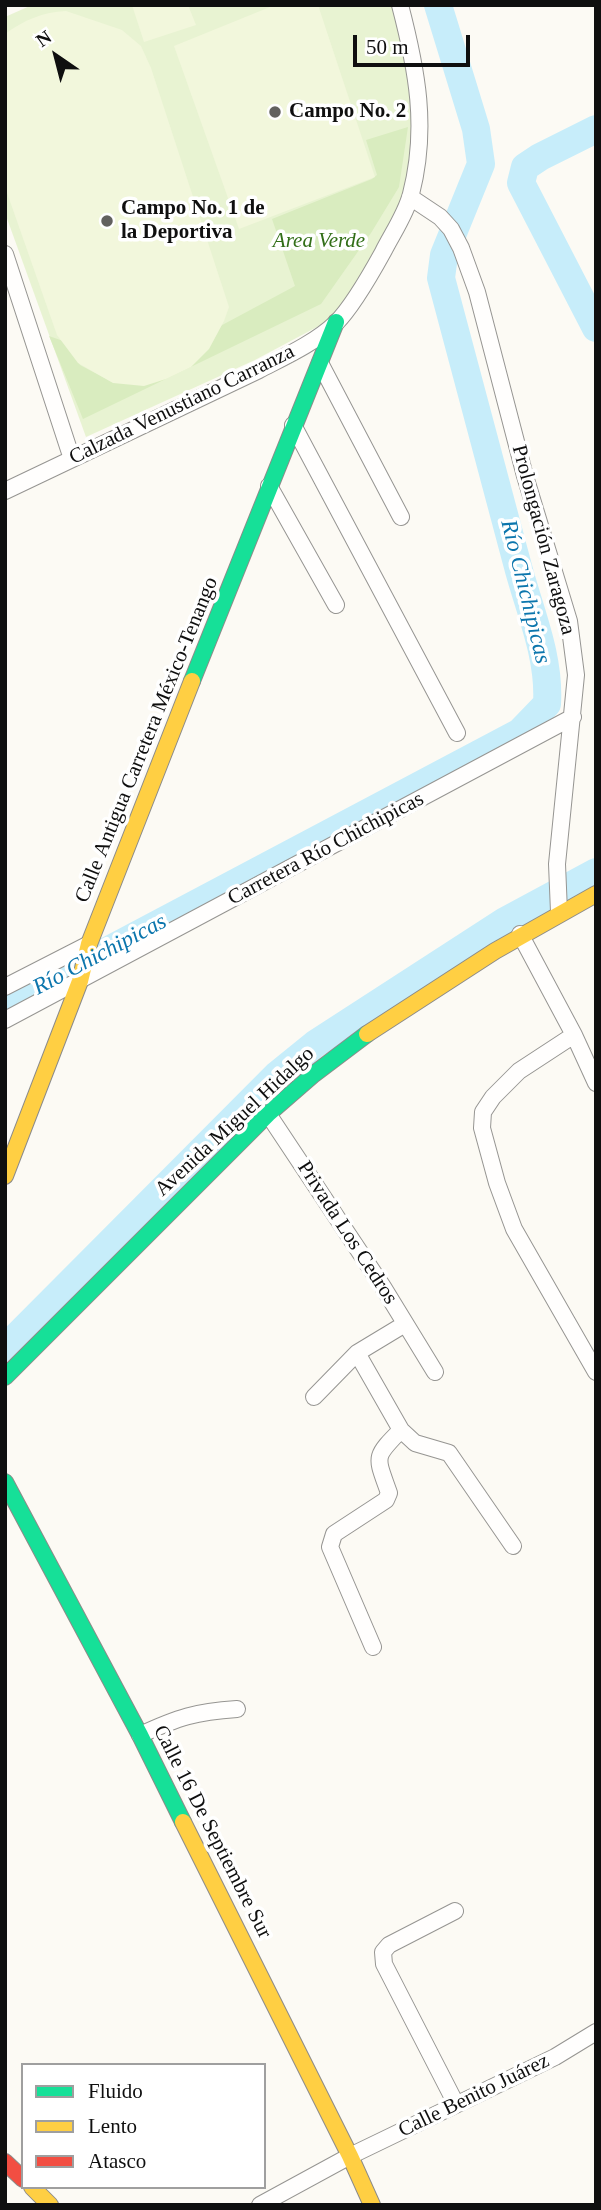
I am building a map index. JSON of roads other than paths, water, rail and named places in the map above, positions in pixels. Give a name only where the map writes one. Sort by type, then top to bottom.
[{"type":"street","name":"Calzada Venustiano Carranza","points":[[5,491],[287,356],[336,322],[373,271],[410,197],[418,152],[420,102],[415,62],[400,5]]},
{"type":"street","name":"Prolongación Zaragoza","points":[[410,197],[440,217],[451,229],[461,248],[477,292],[525,476],[569,621],[576,675],[557,864],[558,908]]},
{"type":"street","points":[[5,254],[12,296],[72,459]]},
{"type":"street","name":"Calle Antigua Carretera México-Tenango","points":[[5,1176],[80,979],[87,950],[336,322]]},
{"type":"street","points":[[320,363],[401,517]]},
{"type":"street","points":[[293,425],[457,733]]},
{"type":"street","points":[[270,486],[336,605]]},
{"type":"street","name":"Carretera Río Chichipicas","points":[[5,1020],[573,717]]},
{"type":"street","name":"Avenida Miguel Hidalgo","points":[[5,1377],[310,1075],[392,1014],[558,908],[596,894]]},
{"type":"street","points":[[520,934],[596,1083]]},
{"type":"street","points":[[5,987],[87,950]]},
{"type":"street","points":[[573,1035],[510,1079],[483,1112],[482,1128],[497,1183],[514,1229],[596,1372]]},
{"type":"street","name":"Privada Los Cedros","points":[[268,1114],[405,1324],[357,1353],[314,1397]]},
{"type":"street","points":[[405,1324],[435,1372]]},
{"type":"street","points":[[357,1353],[401,1430],[415,1443],[449,1453],[513,1546]]},
{"type":"street","points":[[373,1647],[330,1547],[334,1534],[386,1500],[389,1493],[378,1457],[380,1451],[401,1430]]},
{"type":"street","name":"Calle 16 De Septiembre Sur","points":[[5,1482],[141,1735],[372,2205]]},
{"type":"street","points":[[141,1735],[177,1718],[200,1712],[237,1709]]},
{"type":"street","points":[[455,1911],[388,1945],[383,1952],[384,1964],[456,2104]]},
{"type":"street","name":"Calle Benito Juárez","points":[[260,2205],[350,2156],[555,2057],[596,2032]]},
{"type":"street","points":[[5,2162],[21,2177]]},
{"type":"street","points":[[34,2189],[50,2205]]},
{"type":"waterway","name":"Río Chichipicas","points":[[5,1005],[520,732],[547,704],[545,668],[538,633],[441,278],[444,255],[481,164],[476,129],[438,5]]},
{"type":"waterway","points":[[596,129],[525,167],[521,183],[596,328]]},
{"type":"waterway","points":[[5,1348],[278,1074],[315,1044],[505,921],[596,872]]},
{"type":"place","name":"Campo No. 2","points":[[275,112]]},
{"type":"place","name":"Campo No. 1 de la Deportiva","points":[[107,221]]},
{"type":"park label","name":"Area Verde","points":[[319,241]]}]
